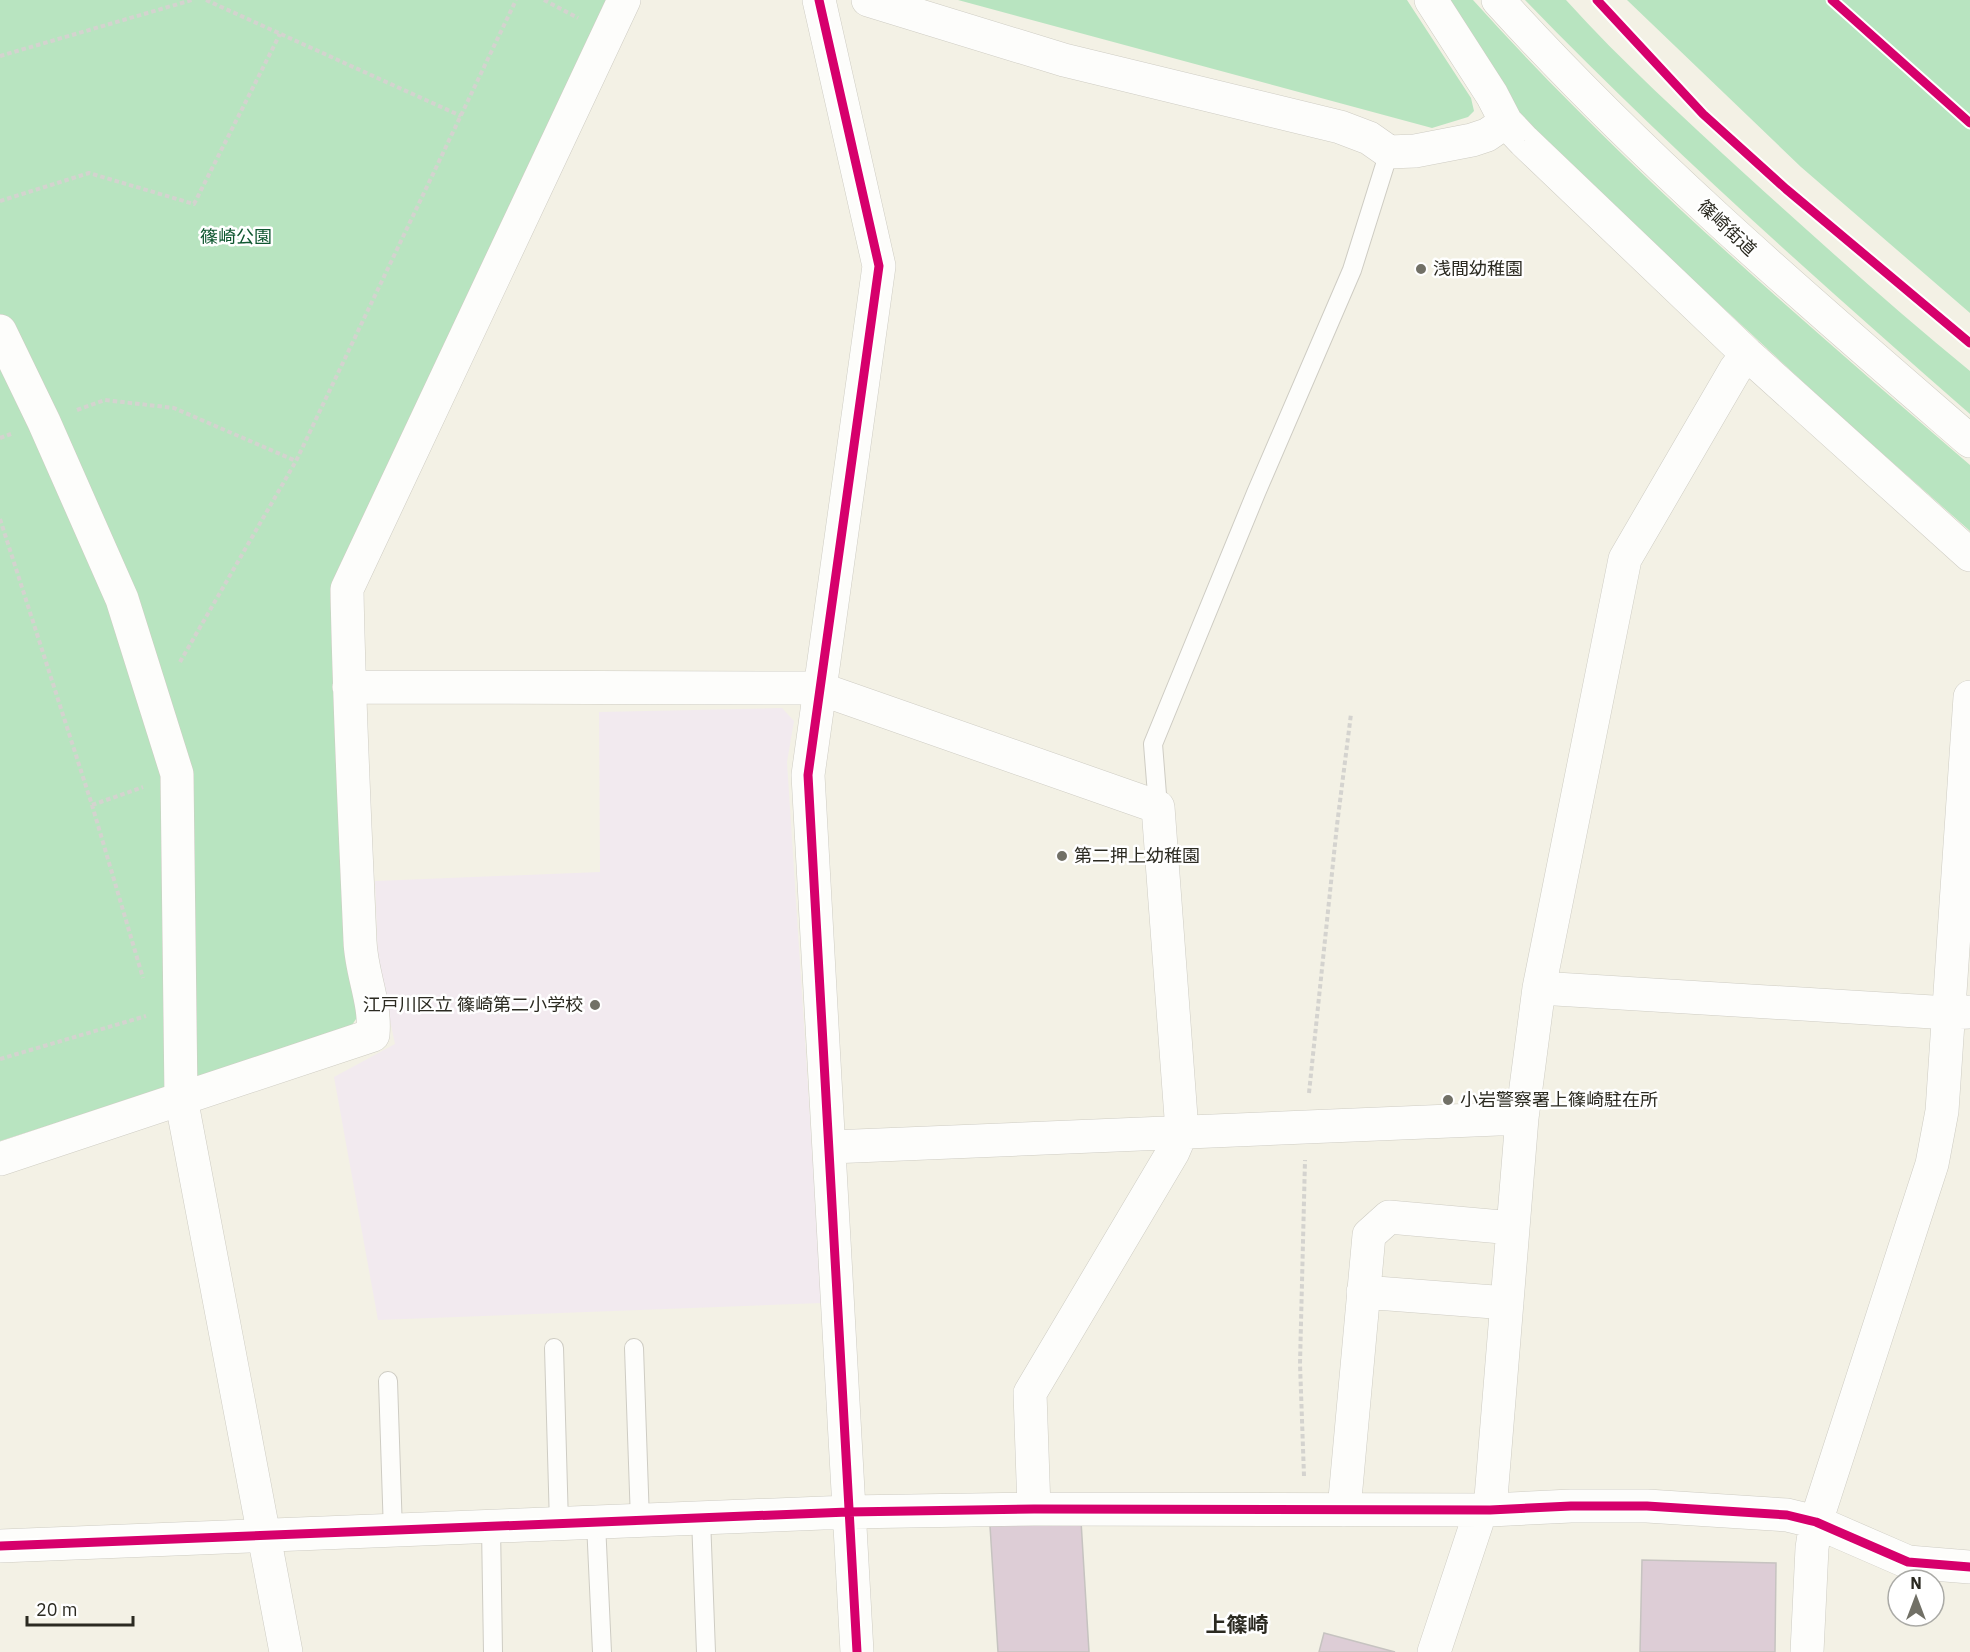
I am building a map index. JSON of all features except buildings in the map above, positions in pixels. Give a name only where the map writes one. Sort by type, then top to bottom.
[{"type":"street","points":[[0,1159],[373,1035],[375,1015],[361,956],[347,589],[624,0]]},
{"type":"street","points":[[819,0],[879,266],[808,775],[831,1146],[848,1512],[858,1652]]},
{"type":"street","points":[[868,0],[1064,60],[1340,127],[1369,138],[1389,152],[1415,151],[1472,140],[1487,135],[1506,123]]},
{"type":"street","points":[[1431,0],[1492,95],[1506,123],[1748,354],[1970,555]]},
{"type":"street","name":"篠崎街道","points":[[1498,0],[1554,61],[1705,208],[1840,330],[1970,441]]},
{"type":"street","points":[[0,331],[44,422],[122,599],[177,774],[181,1098],[286,1652]]},
{"type":"street","points":[[1434,1652],[1486,1510],[1507,1303],[1522,1118],[1539,988],[1625,559],[1735,370],[1748,354]]},
{"type":"street","points":[[349,687],[819,688],[1158,807],[1182,1131],[1173,1152],[1030,1393],[1034,1509]]},
{"type":"street","points":[[1807,1652],[1812,1548],[1816,1522],[1932,1164],[1960,1013],[1970,697]]},
{"type":"street","points":[[1539,988],[1960,1013]]},
{"type":"street","points":[[831,1146],[1522,1118]]},
{"type":"street","points":[[1344,1510],[1369,1235],[1389,1217],[1513,1228]]},
{"type":"street","points":[[1364,1292],[1507,1303]]},
{"type":"street","points":[[0,1546],[265,1538],[848,1512],[1034,1509],[1486,1510],[1571,1506],[1647,1506],[1787,1515],[1816,1522],[1908,1562],[1970,1567]]},
{"type":"lane","points":[[1158,807],[1153,744],[1256,493],[1352,270],[1389,152]]},
{"type":"lane","points":[[554,1348],[559,1524]]},
{"type":"lane","points":[[634,1348],[640,1521]]},
{"type":"lane","points":[[388,1381],[393,1532]]},
{"type":"lane","points":[[701,1518],[706,1652]]},
{"type":"lane","points":[[596,1523],[602,1652]]},
{"type":"lane","points":[[491,1527],[493,1652]]},
{"type":"path","points":[[0,56],[192,0]]},
{"type":"path","points":[[206,0],[461,116]]},
{"type":"path","points":[[179,672],[180,661],[296,461],[516,0]]},
{"type":"path","points":[[1597,0],[1703,114],[1786,189],[1970,343]]},
{"type":"path","points":[[0,201],[89,173],[194,204],[280,34]]},
{"type":"path","points":[[0,438],[105,400],[174,408],[296,461]]},
{"type":"path","points":[[0,519],[92,805],[144,981]]},
{"type":"path","points":[[92,805],[177,774]]},
{"type":"path","points":[[0,1059],[153,1014]]},
{"type":"shaded area","name":"江戸川区立 篠崎第二小学校","points":[[782,708],[794,721],[787,762],[822,1303],[378,1320],[334,1077],[395,1044],[378,965],[375,881],[600,872],[599,712]]},
{"type":"green space","name":"篠崎公園","points":[[0,0],[612,0],[330,589],[346,964],[360,1013],[350,1028],[0,1141]]},
{"type":"green space","points":[[958,0],[1407,0],[1471,98],[1474,111],[1468,117],[1432,128]]},
{"type":"green space","points":[[1448,0],[1473,0],[1590,123],[1651,182],[1841,354],[1970,465],[1970,531],[1841,417],[1529,128]]},
{"type":"green space","points":[[1525,0],[1566,0],[1631,68],[1723,154],[1970,371],[1970,414],[1799,263],[1687,160]]},
{"type":"green space","points":[[1627,0],[1970,0],[1970,313],[1801,167]]},
{"type":"cycle path","points":[[819,0],[879,266],[808,775],[857,1652]]},
{"type":"cycle path","points":[[1597,0],[1703,114],[1786,189],[1970,343]]},
{"type":"cycle path","points":[[1832,0],[1970,123]]},
{"type":"cycle path","points":[[0,1546],[848,1512],[1034,1509],[1490,1510],[1571,1506],[1647,1506],[1787,1515],[1816,1522],[1908,1562],[1970,1567]]},
{"type":"place","name":"浅間幼稚園","points":[[1421,269]]},
{"type":"place","name":"第二押上幼稚園","points":[[1062,856]]},
{"type":"place","name":"江戸川区立 篠崎第二小学校","points":[[595,1005]]},
{"type":"place","name":"小岩警察署上篠崎駐在所","points":[[1448,1100]]},
{"type":"district","name":"上篠崎","points":[[1237,1625]]}]
